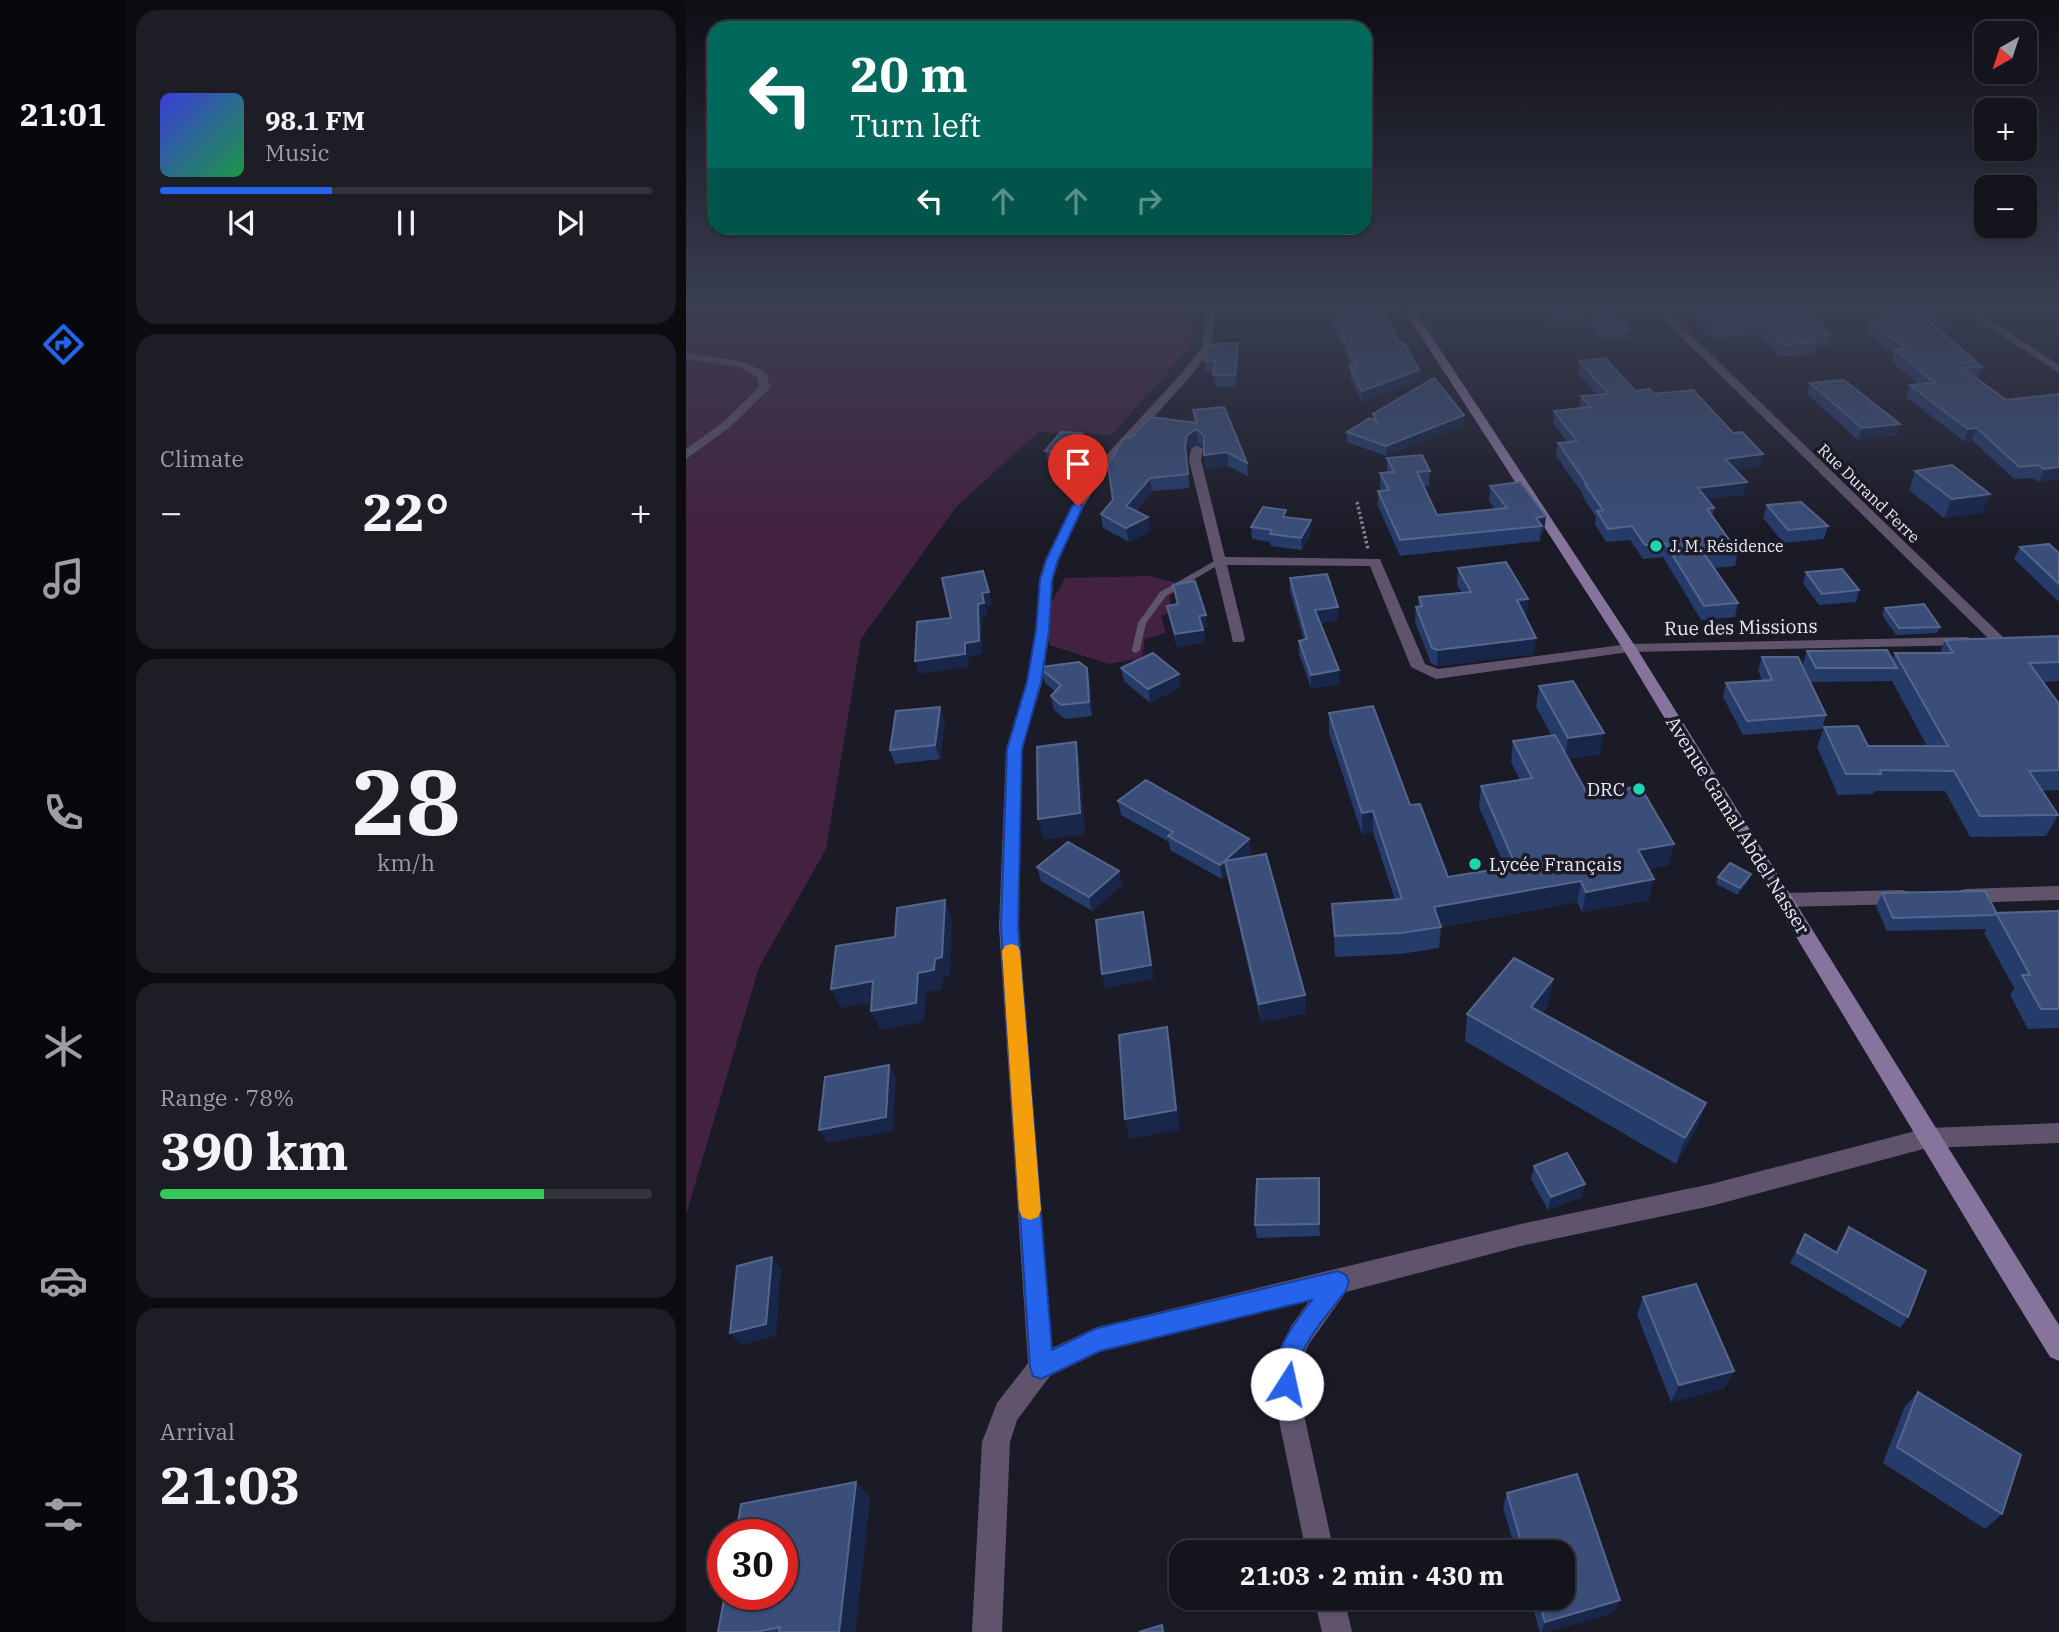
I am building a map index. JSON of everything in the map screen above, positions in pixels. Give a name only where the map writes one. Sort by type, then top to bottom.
[{"type":"street","points":[[686,455],[726,425],[765,388],[764,384]]},
{"type":"street","points":[[1041,1367],[1009,927],[1014,749],[1034,682],[1043,630],[1046,580],[1052,560],[1100,468],[1178,384]]},
{"type":"street","name":"Avenue Gamal Abdel Nasser","points":[[1458,384],[1629,648],[1785,900],[1927,1138],[2059,1348]]},
{"type":"street","name":"Rue Durand Ferre","points":[[1736,384],[2005,640]]},
{"type":"street","points":[[1197,449],[1195,460],[1238,639]]},
{"type":"street","points":[[1221,561],[1376,562]]},
{"type":"street","name":"Rue des Missions","points":[[1376,562],[1419,667],[1436,674],[1629,648],[2005,640]]},
{"type":"street","points":[[1950,896],[2059,893]]},
{"type":"street","points":[[1785,900],[1922,897]]},
{"type":"street","points":[[987,1632],[996,1442],[1006,1412],[1041,1367],[1097,1340],[1521,1235],[1711,1195],[1927,1138],[2059,1133]]},
{"type":"street","points":[[1317,1540],[1288,1401],[1286,1366],[1300,1335],[1338,1282]]},
{"type":"street","points":[[1331,1610],[1336,1632]]},
{"type":"lane","points":[[1136,650],[1142,623],[1163,594],[1221,561]]},
{"type":"path","points":[[1357,502],[1368,549],[1376,562]]},
{"type":"shaded area","points":[[686,384],[1157,384],[1112,435],[1038,432],[956,507],[861,639],[826,849],[759,967],[686,1215]]},
{"type":"shaded area","points":[[1150,576],[1182,584],[1169,597],[1173,613],[1161,615],[1166,633],[1145,639],[1142,658],[1109,664],[1049,645],[1052,602],[1065,578]]},
{"type":"building","points":[[1359,384],[1381,384],[1362,391]]},
{"type":"building","points":[[1424,384],[1439,384],[1464,415],[1386,446],[1347,432],[1370,418],[1377,422],[1373,414]]},
{"type":"building","points":[[1600,384],[1629,384],[1635,391],[1650,389],[1654,394],[1693,390],[1733,433],[1742,432],[1763,454],[1725,459],[1747,482],[1698,488],[1714,508],[1707,509],[1738,552],[1705,555],[1738,603],[1704,606],[1665,543],[1645,545],[1632,526],[1608,529],[1597,511],[1603,510],[1558,443],[1577,441],[1554,411],[1591,407],[1581,396],[1609,394]]},
{"type":"building","points":[[1811,384],[1849,384],[1900,424],[1862,428]]},
{"type":"building","points":[[1985,384],[2006,400],[2059,394],[2059,467],[2019,467],[1977,428],[1968,429],[1910,385]]},
{"type":"building","points":[[1224,407],[1247,463],[1227,452],[1204,455],[1204,436],[1197,429],[1187,435],[1185,446],[1188,474],[1150,478],[1126,506],[1148,517],[1126,528],[1101,514],[1113,500],[1108,465],[1125,437],[1131,438],[1151,417],[1197,423],[1193,410]]},
{"type":"building","points":[[1061,432],[1082,433],[1067,453],[1045,451]]},
{"type":"building","points":[[1422,455],[1430,471],[1417,472],[1437,515],[1507,508],[1490,486],[1520,482],[1546,516],[1536,518],[1542,526],[1400,540],[1378,491],[1389,490],[1380,473],[1394,472],[1387,458]]},
{"type":"building","points":[[1952,465],[1990,494],[1952,499],[1915,471]]},
{"type":"building","points":[[1801,502],[1828,526],[1788,530],[1767,505]]},
{"type":"building","points":[[1263,507],[1286,510],[1283,517],[1311,520],[1301,538],[1270,534],[1272,530],[1251,527]]},
{"type":"building","points":[[2049,544],[2059,553],[2059,584],[2020,547]]},
{"type":"building","points":[[1506,562],[1528,599],[1517,600],[1536,638],[1438,650],[1432,648],[1416,607],[1422,606],[1419,597],[1471,592],[1458,568]]},
{"type":"building","points":[[1842,569],[1859,590],[1822,594],[1806,572]]},
{"type":"building","points":[[983,571],[989,592],[982,593],[984,603],[978,604],[979,641],[965,643],[965,654],[915,661],[917,622],[951,618],[942,578]]},
{"type":"building","points":[[1327,574],[1338,607],[1315,610],[1339,670],[1311,675],[1299,641],[1307,639],[1290,578]]},
{"type":"building","points":[[1195,581],[1206,615],[1199,616],[1203,630],[1175,634],[1167,606],[1178,604],[1173,585]]},
{"type":"building","points":[[1924,604],[1940,627],[1899,628],[1885,608]]},
{"type":"building","points":[[2059,636],[2059,662],[2029,663],[2059,704],[2059,770],[2029,771],[2058,815],[1980,816],[1954,771],[1880,770],[1881,774],[1846,774],[1824,727],[1858,726],[1868,746],[1948,746],[1895,653],[1953,653],[1945,640]]},
{"type":"building","points":[[1887,650],[1897,668],[1816,668],[1807,651]]},
{"type":"building","points":[[1153,653],[1179,674],[1148,689],[1121,668]]},
{"type":"building","points":[[1762,657],[1798,657],[1826,715],[1747,721],[1726,683],[1772,680]]},
{"type":"building","points":[[1079,662],[1087,668],[1089,702],[1061,705],[1051,696],[1061,685],[1041,669]]},
{"type":"building","points":[[1573,681],[1604,733],[1568,738],[1539,686]]},
{"type":"building","points":[[1373,706],[1410,805],[1420,804],[1448,877],[1516,866],[1481,786],[1532,778],[1513,741],[1555,735],[1588,795],[1640,786],[1674,844],[1638,850],[1654,879],[1586,892],[1581,881],[1434,907],[1441,927],[1401,933],[1335,936],[1332,904],[1402,899],[1373,811],[1362,813],[1329,713]]},
{"type":"building","points":[[940,707],[935,745],[890,750],[896,711]]},
{"type":"building","points":[[1076,742],[1080,813],[1038,819],[1037,747]]},
{"type":"building","points":[[1146,780],[1249,839],[1220,865],[1168,836],[1173,832],[1118,801]]},
{"type":"building","points":[[1068,842],[1119,871],[1089,897],[1037,867]]},
{"type":"building","points":[[1266,854],[1305,995],[1259,1004],[1225,861]]},
{"type":"building","points":[[1730,863],[1751,874],[1740,888],[1718,877]]},
{"type":"building","points":[[1985,891],[1996,912],[1994,915],[1893,918],[1882,893]]},
{"type":"building","points":[[945,900],[942,957],[935,959],[934,970],[918,973],[916,1003],[871,1011],[873,981],[831,989],[836,946],[895,937],[897,908]]},
{"type":"building","points":[[2059,911],[2059,1009],[2041,1009],[2022,975],[2030,975],[1996,913]]},
{"type":"building","points":[[1143,912],[1151,965],[1102,974],[1096,920]]},
{"type":"building","points":[[1514,958],[1553,979],[1531,1007],[1706,1103],[1685,1138],[1467,1014]]},
{"type":"building","points":[[1167,1027],[1176,1110],[1125,1119],[1119,1035]]},
{"type":"building","points":[[889,1065],[886,1117],[819,1130],[825,1077]]},
{"type":"building","points":[[1567,1153],[1585,1184],[1551,1197],[1534,1166]]},
{"type":"building","points":[[1319,1178],[1319,1224],[1255,1225],[1257,1179]]},
{"type":"building","points":[[1849,1227],[1926,1271],[1908,1317],[1797,1252],[1805,1234],[1837,1253]]},
{"type":"building","points":[[772,1257],[766,1324],[730,1333],[737,1266]]},
{"type":"building","points":[[1696,1284],[1734,1371],[1679,1385],[1643,1297]]},
{"type":"building","points":[[1918,1392],[2021,1455],[2002,1514],[1897,1447]]},
{"type":"building","points":[[1577,1474],[1620,1600],[1545,1622],[1542,1610],[1575,1610],[1575,1540],[1521,1540],[1507,1493]]},
{"type":"building","points":[[856,1482],[839,1632],[779,1632],[780,1627],[756,1632],[718,1632],[722,1610],[798,1610],[798,1519],[739,1519],[741,1504]]},
{"type":"building","points":[[1162,1625],[1163,1632],[1139,1632]]},
{"type":"slow traffic","points":[[1011,951],[1030,1210]]},
{"type":"place","name":"J. M. Résidence","points":[[1656,546]]},
{"type":"place","name":"DRC","points":[[1639,789]]},
{"type":"place","name":"Lycée Français","points":[[1475,864]]},
{"type":"route","points":[[1078,506],[1052,560],[1046,580],[1043,630],[1034,682],[1014,749],[1009,927],[1041,1367],[1097,1340],[1338,1282],[1300,1335],[1286,1366],[1287,1384]]}]
